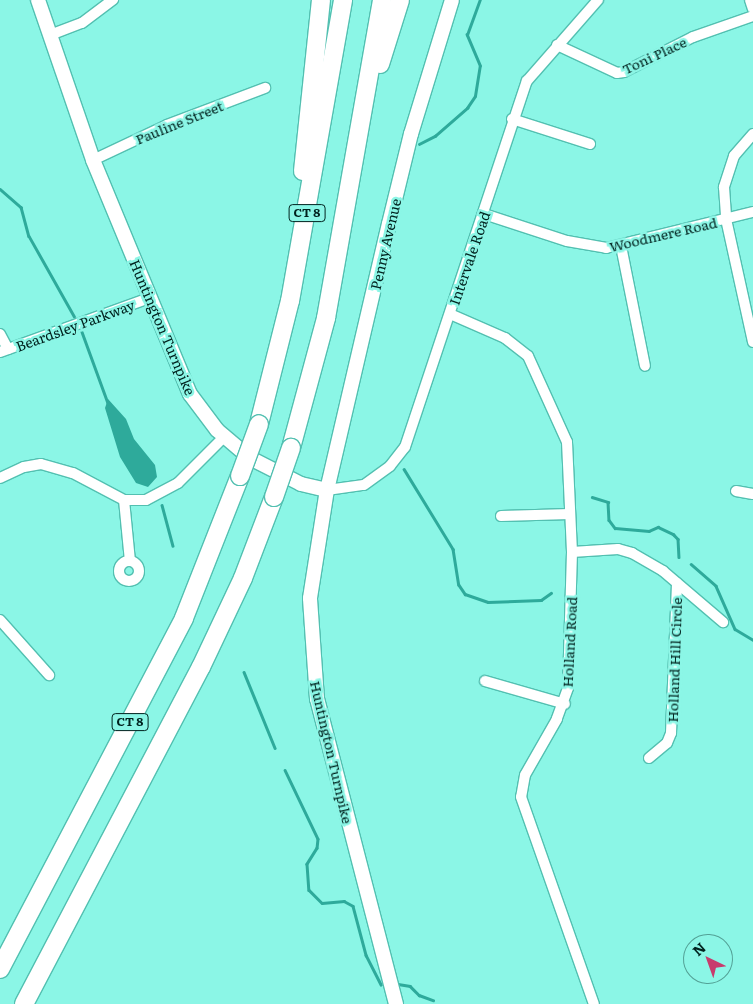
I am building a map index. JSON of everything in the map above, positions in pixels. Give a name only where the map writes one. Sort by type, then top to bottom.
[{"type":"highway","points":[[290,301],[321,0]]},
{"type":"highway","name":"CT 8","points":[[0,969],[176,635],[218,538],[259,424],[290,301],[343,0]]},
{"type":"highway","name":"CT 8","points":[[24,1004],[201,667],[243,578],[274,497],[291,448],[326,318],[352,158],[382,0]]},
{"type":"highway","points":[[352,158],[400,0]]},
{"type":"highway","points":[[32,1004],[65,927]]},
{"type":"main road","name":"Huntington Turnpike","points":[[38,0],[93,160],[190,394],[224,437],[263,465],[301,484],[327,490],[310,598],[314,678],[396,1004]]},
{"type":"main road","name":"Penny Avenue","points":[[327,490],[411,134],[452,0]]},
{"type":"street","points":[[50,35],[82,23],[113,0]]},
{"type":"street","name":"Intervale Road","points":[[327,490],[364,485],[398,458],[417,417],[484,214],[512,119],[531,74],[598,0]]},
{"type":"street","points":[[750,0],[753,8]]},
{"type":"street","name":"Toni Place","points":[[557,45],[617,73],[624,72],[693,37],[753,16]]},
{"type":"street","name":"Pauline Street","points":[[93,160],[167,125],[265,88]]},
{"type":"street","points":[[512,119],[590,144]]},
{"type":"street","points":[[753,134],[734,156],[726,175],[726,219],[753,342]]},
{"type":"street","name":"Woodmere Road","points":[[484,214],[567,241],[606,248],[621,246],[753,212]]},
{"type":"street","points":[[621,246],[645,366]]},
{"type":"street","name":"Beardsley Parkway","points":[[4,350],[149,298]]},
{"type":"street","name":"Holland Road","points":[[450,314],[515,343],[536,369],[567,442],[572,552],[572,634],[564,704],[525,775],[521,797],[594,1004]]},
{"type":"street","points":[[0,334],[4,350]]},
{"type":"street","points":[[0,478],[24,466],[41,464],[73,474],[124,500],[146,500],[167,490],[224,437]]},
{"type":"street","points":[[736,491],[753,494]]},
{"type":"street","points":[[124,500],[130,561]]},
{"type":"street","points":[[501,516],[570,514]]},
{"type":"street","points":[[572,552],[618,549],[652,564],[677,582],[723,622]]},
{"type":"street","name":"Holland Hill Circle","points":[[649,758],[667,743],[671,733],[677,582]]},
{"type":"street","points":[[0,620],[49,675]]},
{"type":"street","points":[[485,681],[564,704]]},
{"type":"shaded area","points":[[108,399],[126,419],[134,439],[155,465],[157,477],[148,487],[136,483],[120,457],[105,408]]},
{"type":"waterway","points":[[419,144],[435,136],[467,108],[475,96],[480,66],[467,35],[480,0]]},
{"type":"waterway","points":[[0,189],[21,207],[29,236],[74,316]]},
{"type":"waterway","points":[[82,332],[108,403]]},
{"type":"waterway","points":[[404,469],[453,549],[459,585],[465,594],[488,602],[541,600],[551,593]]},
{"type":"waterway","points":[[592,497],[608,502],[609,520],[615,528],[649,531],[658,527],[673,534],[678,539],[679,557]]},
{"type":"waterway","points":[[162,505],[173,546]]},
{"type":"waterway","points":[[691,564],[716,586],[735,629],[753,640]]},
{"type":"waterway","points":[[244,672],[275,748]]},
{"type":"waterway","points":[[285,770],[318,839],[317,848],[307,864],[309,890],[322,903],[344,901],[353,906],[366,955],[381,984]]},
{"type":"waterway","points":[[398,984],[410,986],[419,995],[433,1000]]}]
